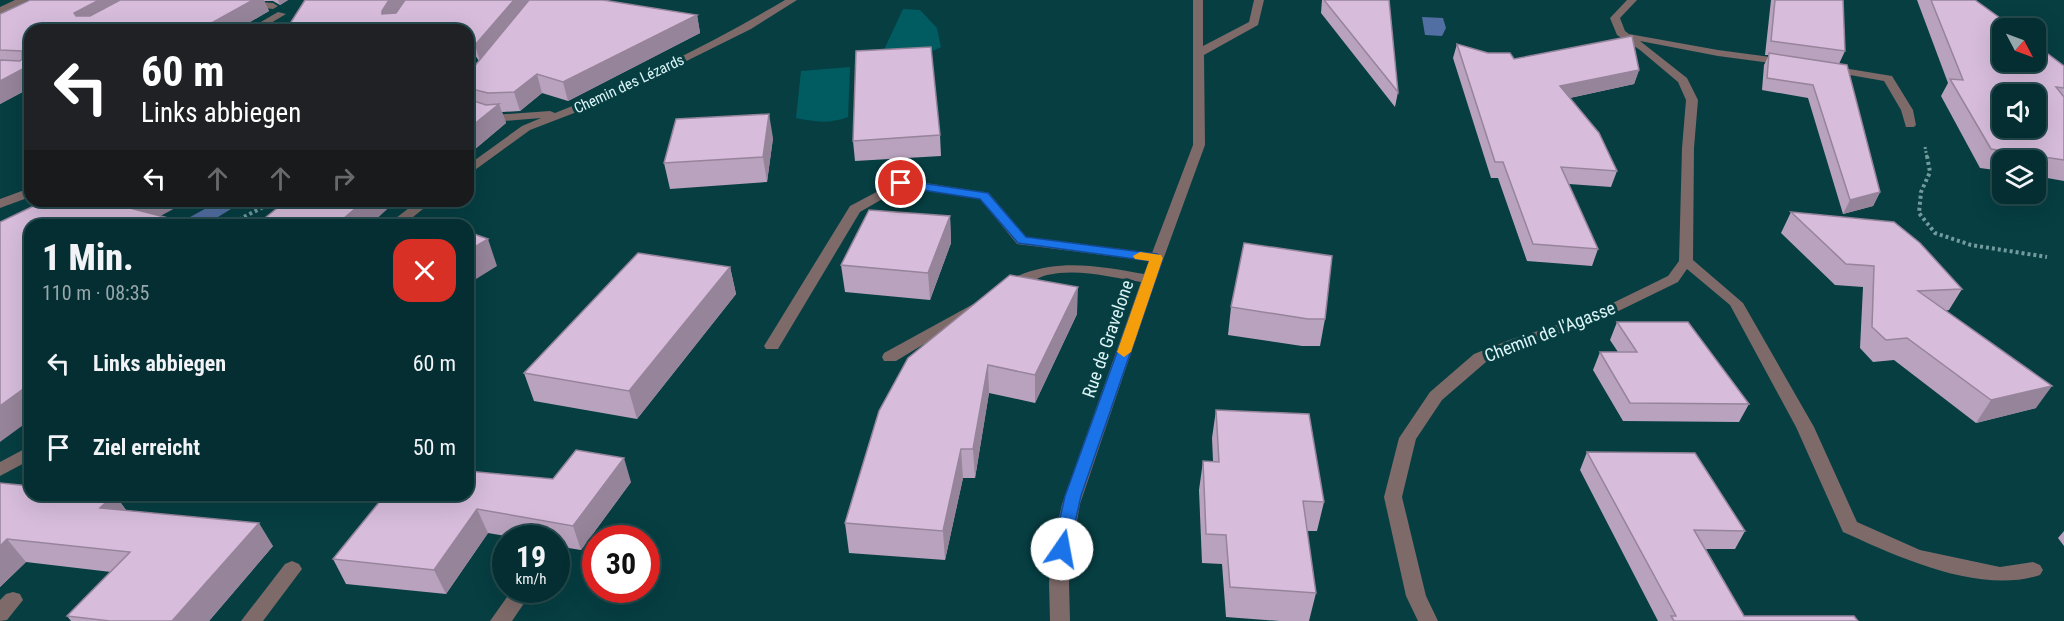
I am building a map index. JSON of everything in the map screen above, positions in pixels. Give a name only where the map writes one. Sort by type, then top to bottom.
[{"type":"street","points":[[0,11],[23,0]]},
{"type":"street","name":"Chemin des Lézards","points":[[474,167],[526,128],[604,98],[747,27],[792,0]]},
{"type":"street","name":"Rue de Gravelone","points":[[1059,621],[1062,549],[1071,504],[1149,279],[1200,145],[1198,0]]},
{"type":"street","points":[[1199,53],[1254,23],[1259,0]]},
{"type":"street","points":[[1632,0],[1615,18],[1621,33],[1644,48],[1683,80],[1692,100],[1688,148],[1686,261],[1736,303],[1804,427],[1850,526],[1916,557],[2000,575],[2033,570]]},
{"type":"street","points":[[238,4],[273,6]]},
{"type":"street","points":[[263,24],[281,14]]},
{"type":"street","points":[[1621,33],[1718,53],[1796,64]]},
{"type":"street","points":[[1818,67],[1888,78],[1907,110],[1910,125]]},
{"type":"street","points":[[474,112],[493,119],[569,112]]},
{"type":"street","points":[[772,346],[855,209],[901,183],[984,196],[1022,241],[1157,258]]},
{"type":"street","points":[[0,204],[24,194]]},
{"type":"street","points":[[402,219],[418,207]]},
{"type":"street","name":"Chemin de l'Agasse","points":[[1428,621],[1416,596],[1393,497],[1408,438],[1436,396],[1480,358],[1518,342],[1602,314],[1673,279],[1686,261]]},
{"type":"street","points":[[890,357],[1028,275],[1054,268],[1083,267],[1149,279]]},
{"type":"street","points":[[0,470],[24,456]]},
{"type":"street","points":[[251,621],[292,568]]},
{"type":"street","points":[[500,621],[513,603]]},
{"type":"path","points":[[1910,125],[1925,147],[1930,172],[1921,192],[1919,213],[1935,234],[1971,245],[2047,257]]},
{"type":"path","points":[[240,219],[263,207]]},
{"type":"shaded area","points":[[903,9],[920,10],[937,28],[941,47],[924,55],[883,52]]},
{"type":"shaded area","points":[[1422,17],[1443,18],[1446,28],[1442,36],[1425,35]]},
{"type":"shaded area","points":[[850,67],[848,117],[822,122],[796,118],[801,71]]},
{"type":"shaded area","points":[[208,207],[234,207],[215,219],[187,219]]},
{"type":"building","points":[[30,0],[99,0],[74,13],[76,16],[90,16],[120,0],[253,0],[210,24],[24,24],[24,68],[0,81],[0,60],[20,61],[22,51],[0,50],[0,14]]},
{"type":"building","points":[[305,0],[389,0],[382,14],[396,13],[405,0],[514,0],[475,45],[474,24],[290,24]]},
{"type":"building","points":[[529,0],[603,0],[697,15],[563,82],[537,74],[514,92],[488,93],[474,90],[474,67]]},
{"type":"building","points":[[1324,0],[1389,0],[1398,92]]},
{"type":"building","points":[[1775,0],[1843,0],[1845,51],[1771,41]]},
{"type":"building","points":[[1931,0],[1975,0],[2000,18],[1992,18],[1992,72],[2046,72],[2046,52],[2064,66],[2064,88],[2056,87],[2064,97],[2064,160],[2046,157],[2046,150],[1991,149],[1950,79],[1963,80]]},
{"type":"building","points":[[1632,36],[1639,70],[1560,86],[1599,133],[1617,171],[1561,167],[1598,249],[1533,244],[1503,162],[1495,162],[1457,44],[1488,53],[1510,53],[1514,59]]},
{"type":"building","points":[[931,47],[940,135],[853,141],[856,51]]},
{"type":"building","points":[[1769,53],[1847,65],[1880,192],[1850,200],[1813,85],[1767,78]]},
{"type":"building","points":[[474,101],[486,105],[499,104],[474,124]]},
{"type":"building","points":[[769,114],[763,157],[664,163],[676,119]]},
{"type":"building","points":[[31,207],[126,207],[172,219],[24,219],[24,388],[0,406],[0,222]]},
{"type":"building","points":[[278,207],[357,207],[343,219],[264,219]]},
{"type":"building","points":[[869,210],[950,216],[928,273],[841,265]]},
{"type":"building","points":[[1791,212],[1894,222],[1920,243],[1962,289],[1918,291],[2052,386],[1991,400],[1907,338],[1886,340],[1872,327],[1874,266],[1846,264]]},
{"type":"building","points":[[474,234],[488,239],[474,247]]},
{"type":"building","points":[[1244,243],[1332,256],[1325,319],[1308,319],[1231,307]]},
{"type":"building","points":[[638,253],[730,267],[629,391],[524,373]]},
{"type":"building","points":[[1010,275],[1078,287],[1035,375],[988,365],[973,449],[961,449],[943,531],[845,523],[879,411],[908,358]]},
{"type":"building","points":[[1617,322],[1688,322],[1749,404],[1630,403],[1600,352],[1637,352]]},
{"type":"building","points":[[1216,410],[1309,414],[1324,502],[1303,501],[1316,593],[1230,587],[1226,535],[1206,534],[1203,461],[1219,462]]},
{"type":"building","points":[[576,450],[624,458],[573,526],[477,509],[434,570],[333,559],[380,501],[474,501],[474,472],[553,479]]},
{"type":"building","points":[[1587,452],[1695,453],[1745,531],[1694,530],[1744,616],[1854,616],[1858,621],[1674,621],[1671,616],[1676,616]]},
{"type":"building","points":[[0,483],[24,485],[24,501],[108,501],[100,508],[259,523],[172,621],[110,621],[67,616],[130,552],[7,539],[0,546]]},
{"type":"slow traffic","points":[[1124,352],[1157,258],[1140,256]]},
{"type":"route","points":[[901,183],[984,196],[1022,241],[1157,258],[1073,496],[1062,549]]}]
